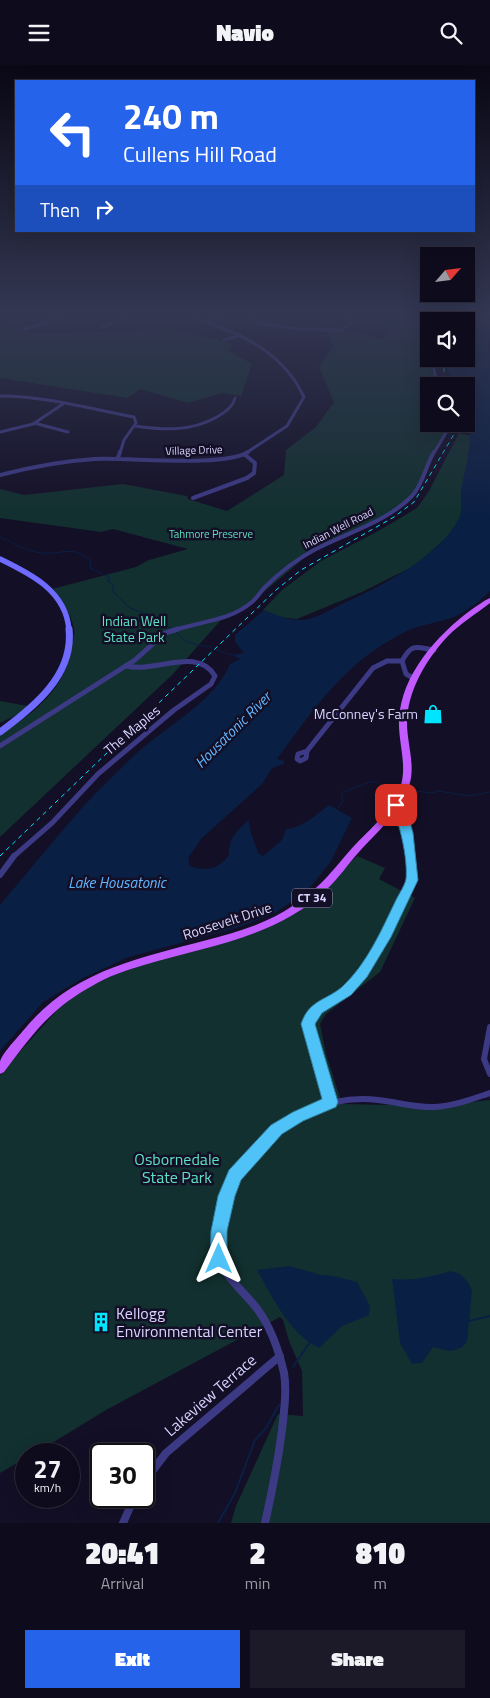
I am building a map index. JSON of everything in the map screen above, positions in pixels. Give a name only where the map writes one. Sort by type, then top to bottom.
[{"type":"main road","points":[[0,559],[30,573],[54,593],[67,614],[71,642],[65,664],[53,686],[32,708],[0,732]]},
{"type":"main road","name":"Roosevelt Drive","points":[[0,1069],[42,1017],[60,1000],[84,986],[114,971],[144,960],[264,926],[288,915],[322,889],[396,805],[403,791],[407,777],[403,716],[406,700],[415,679],[446,635],[490,600]]},
{"type":"street","name":"Village Drive","points":[[0,475],[43,465],[95,459],[202,460],[227,458],[244,454],[287,426],[304,397],[295,382]]},
{"type":"street","points":[[0,396],[15,396],[63,404],[125,415],[137,420],[124,440],[118,458]]},
{"type":"street","points":[[134,426],[168,430],[193,428],[210,421],[230,408],[235,399]]},
{"type":"street","points":[[0,432],[34,423],[63,404]]},
{"type":"street","points":[[34,423],[68,432]]},
{"type":"street","name":"Indian Well Road","points":[[0,746],[126,666],[145,652],[162,635],[186,627],[219,620],[238,611],[252,602],[266,587],[303,557],[316,549],[359,530],[402,505],[414,494],[431,457],[446,432]]},
{"type":"street","points":[[193,498],[246,479],[254,473],[255,463],[244,454]]},
{"type":"street","points":[[415,679],[406,674],[402,661],[409,649],[424,647],[434,650]]},
{"type":"street","name":"The Maples","points":[[0,875],[15,855],[52,823],[98,774],[174,710],[211,684],[215,677],[213,671],[200,663],[191,661],[177,661],[151,668],[138,669],[126,666]]},
{"type":"street","points":[[307,751],[373,668],[384,662],[402,661]]},
{"type":"street","points":[[330,1102],[308,1024],[311,1016],[317,1009],[346,991],[362,973],[384,937],[412,880],[407,833],[402,815],[396,805]]},
{"type":"street","points":[[490,1027],[484,1059],[490,1074]]},
{"type":"street","points":[[265,1523],[275,1483],[285,1397],[284,1375],[280,1356],[260,1313],[230,1279],[219,1259],[219,1231],[234,1176],[276,1129],[330,1102],[362,1099],[430,1107],[465,1101],[490,1093]]},
{"type":"street","name":"Lakeview Terrace","points":[[155,1468],[166,1453],[280,1356]]},
{"type":"street","points":[[123,1523],[130,1508]]},
{"type":"green space","points":[[26,382],[246,382],[241,396],[222,393],[188,403],[141,389],[127,398]]},
{"type":"green space","name":"Indian Well State Park","points":[[325,382],[420,382],[420,432],[447,432],[409,501],[349,536],[309,554],[253,601],[230,617],[221,620],[172,675],[0,837],[0,733],[37,708],[48,697],[64,673],[69,659],[74,634],[73,623],[68,612],[52,589],[136,567],[149,560],[188,549],[113,529],[101,532],[0,518],[0,489],[24,495],[123,484],[187,496],[188,499],[227,511],[284,475],[286,450],[316,427],[334,402]]},
{"type":"green space","points":[[459,433],[471,436],[464,522],[416,565],[362,592],[297,619],[278,617],[263,610],[282,590],[321,561],[417,508],[429,491]]},
{"type":"green space","points":[[0,701],[33,707],[0,723]]},
{"type":"green space","name":"Osbornedale State Park","points":[[357,856],[385,868],[379,879],[415,898],[380,972],[326,1014],[320,1024],[326,1054],[342,1104],[439,1106],[490,1100],[490,1523],[231,1523],[236,1506],[278,1414],[303,1416],[302,1371],[289,1341],[283,1320],[280,1317],[106,1410],[52,1443],[15,1443],[15,1464],[0,1473],[0,1076],[61,1006],[93,983],[120,970],[284,919],[300,911]]},
{"type":"water","name":"Lake Housatonic","points":[[475,382],[490,382],[490,591],[474,605],[456,616],[405,632],[365,657],[348,671],[319,703],[277,759],[284,761],[284,764],[272,768],[262,784],[202,838],[188,858],[190,866],[201,869],[212,868],[221,863],[229,855],[230,844],[234,835],[249,820],[258,853],[263,856],[282,840],[286,829],[303,824],[329,805],[352,818],[330,863],[306,892],[273,914],[236,928],[129,957],[83,978],[43,1002],[0,1051],[0,905],[94,795],[138,752],[189,712],[213,690],[223,678],[230,664],[240,659],[232,655],[244,653],[235,642],[235,635],[264,610],[294,620],[309,619],[391,579],[424,558],[438,545],[450,532],[460,515],[461,491],[470,432],[475,432]]},
{"type":"water","points":[[290,1266],[321,1275],[357,1282],[370,1306],[369,1315],[342,1326],[319,1348],[308,1341],[290,1324],[257,1270]]},
{"type":"water","points":[[451,1271],[460,1274],[468,1282],[472,1291],[467,1342],[461,1348],[450,1351],[433,1347],[422,1363],[412,1364],[400,1343],[392,1279],[422,1278]]},
{"type":"waterway","points":[[0,537],[6,540]]},
{"type":"waterway","points":[[8,541],[25,549],[38,552],[67,551],[84,556],[91,561],[90,568],[109,577],[108,581],[114,586],[112,591],[130,608],[150,615],[155,620],[171,628]]},
{"type":"waterway","points":[[176,632],[183,639],[196,645],[211,647]]},
{"type":"waterway","points":[[216,650],[232,655]]},
{"type":"waterway","points":[[338,808],[343,801],[341,793],[370,782],[378,782],[382,786],[389,785],[397,788]]},
{"type":"waterway","points":[[409,790],[431,793],[439,791],[469,796],[490,792]]},
{"type":"waterway","points":[[469,1321],[490,1316]]},
{"type":"waterway","points":[[293,1367],[310,1342]]},
{"type":"waterway","points":[[218,1523],[235,1493],[255,1440],[266,1428],[279,1405]]},
{"type":"railway","points":[[0,856],[276,590],[301,570],[394,517],[414,502],[455,432]]},
{"type":"place","name":"McConney's Farm","points":[[433,714]]},
{"type":"place","name":"Kellogg Environmental Center","points":[[101,1322]]},
{"type":"route","points":[[219,1259],[219,1231],[226,1196],[234,1176],[276,1129],[330,1102],[308,1024],[311,1016],[317,1009],[346,991],[362,973],[384,937],[412,880],[407,833],[402,815],[396,805]]},
{"type":"park label","name":"Tahmore Preserve","points":[[211,534]]},
{"type":"water label","name":"Housatonic River","points":[[233,730]]}]
